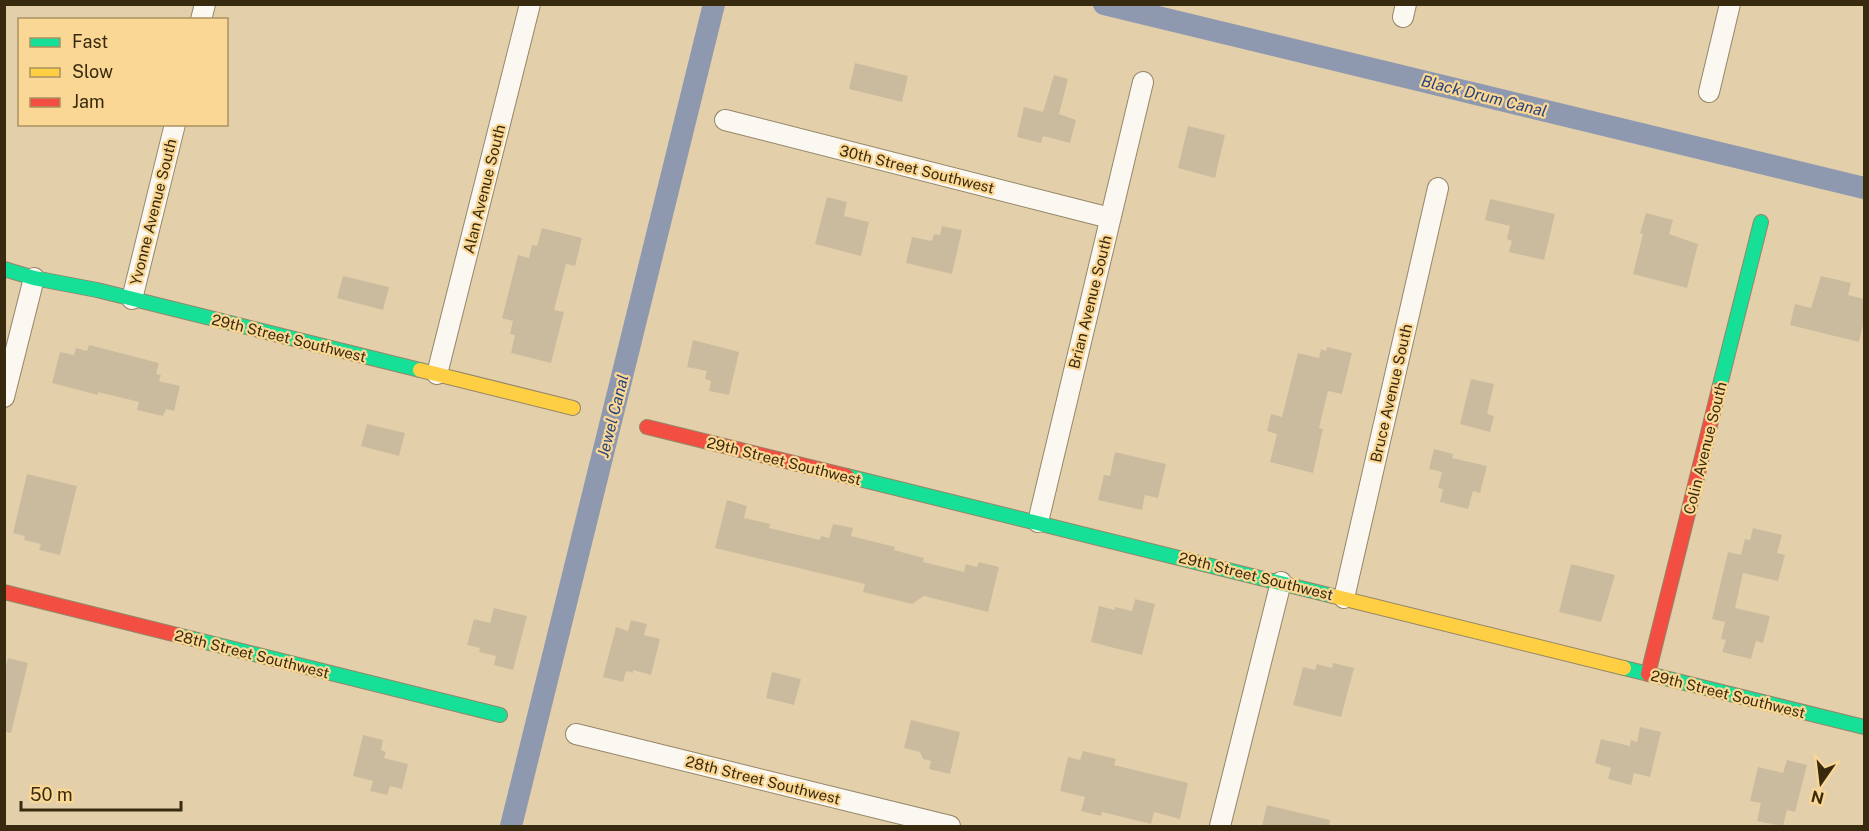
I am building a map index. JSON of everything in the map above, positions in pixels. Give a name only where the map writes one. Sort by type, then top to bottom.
[{"type":"street","name":"Alan Avenue South","points":[[437,374],[530,4]]},
{"type":"street","points":[[1709,92],[1730,4]]},
{"type":"street","name":"Brian Avenue South","points":[[1038,522],[1143,82]]},
{"type":"street","name":"30th Street Southwest","points":[[725,120],[1110,218]]},
{"type":"street","name":"Yvonne Avenue South","points":[[132,299],[175,126]]},
{"type":"street","name":"Bruce Avenue South","points":[[1344,598],[1438,188]]},
{"type":"street","name":"Colin Avenue South","points":[[1648,674],[1761,222]]},
{"type":"street","name":"29th Street Southwest","points":[[4,270],[132,299],[573,408]]},
{"type":"street","points":[[4,397],[34,278]]},
{"type":"street","name":"29th Street Southwest","points":[[647,427],[1864,728]]},
{"type":"street","points":[[1220,826],[1281,582]]},
{"type":"street","name":"28th Street Southwest","points":[[4,592],[500,715]]},
{"type":"street","name":"28th Street Southwest","points":[[576,734],[950,826]]},
{"type":"building","points":[[855,63],[908,76],[902,102],[849,89]]},
{"type":"building","points":[[1054,75],[1068,79],[1059,114],[1076,120],[1070,143],[1043,136],[1041,143],[1017,137],[1024,107],[1043,112]]},
{"type":"building","points":[[1188,126],[1225,135],[1215,178],[1178,168]]},
{"type":"building","points":[[827,197],[847,202],[844,216],[869,222],[861,256],[815,244]]},
{"type":"building","points":[[1490,199],[1555,214],[1544,260],[1509,252],[1512,241],[1507,239],[1510,226],[1485,220]]},
{"type":"building","points":[[1646,213],[1673,220],[1669,234],[1698,244],[1687,288],[1633,274]]},
{"type":"building","points":[[942,226],[962,230],[952,274],[906,263],[912,237],[932,241],[934,234],[940,235]]},
{"type":"building","points":[[542,228],[582,238],[575,266],[566,264],[554,310],[564,312],[551,363],[511,353],[515,335],[510,334],[513,321],[502,318],[518,255],[529,258],[532,245],[537,246]]},
{"type":"building","points":[[343,276],[389,287],[383,310],[337,298]]},
{"type":"building","points":[[1821,276],[1851,283],[1848,295],[1864,299],[1864,321],[1859,342],[1790,325],[1795,304],[1811,308]]},
{"type":"building","points":[[693,340],[739,352],[729,395],[709,391],[711,381],[705,379],[707,371],[687,367]]},
{"type":"building","points":[[89,345],[159,363],[156,374],[161,375],[159,381],[180,386],[174,411],[166,409],[163,416],[137,410],[139,402],[98,392],[98,395],[52,383],[60,352],[74,355],[76,348],[87,351]]},
{"type":"building","points":[[1327,347],[1352,353],[1342,394],[1328,391],[1319,428],[1323,429],[1313,473],[1270,462],[1277,434],[1267,431],[1271,414],[1282,417],[1298,353],[1319,358],[1321,349],[1326,351]]},
{"type":"building","points":[[1471,379],[1494,384],[1487,414],[1494,416],[1490,432],[1460,424]]},
{"type":"building","points":[[367,424],[405,433],[399,456],[361,446]]},
{"type":"building","points":[[1434,449],[1453,454],[1452,458],[1487,466],[1480,493],[1473,491],[1468,509],[1440,502],[1443,489],[1438,488],[1442,472],[1429,469]]},
{"type":"building","points":[[1115,452],[1166,464],[1158,498],[1145,495],[1142,510],[1098,500],[1104,475],[1110,476]]},
{"type":"building","points":[[27,474],[77,486],[60,555],[39,550],[41,544],[24,540],[25,536],[13,533]]},
{"type":"building","points":[[727,500],[747,506],[744,518],[770,524],[769,528],[820,540],[821,536],[829,538],[833,524],[853,528],[851,536],[895,547],[894,550],[924,558],[923,562],[964,572],[966,564],[977,567],[979,562],[999,567],[988,612],[924,596],[912,604],[863,592],[865,584],[715,548]]},
{"type":"building","points":[[1753,528],[1782,535],[1777,553],[1785,555],[1778,581],[1743,573],[1735,608],[1770,616],[1763,643],[1756,641],[1751,659],[1722,652],[1726,640],[1721,639],[1725,622],[1712,619],[1728,552],[1741,555],[1745,539],[1750,540]]},
{"type":"building","points":[[1571,564],[1615,575],[1601,622],[1559,612]]},
{"type":"building","points":[[1135,599],[1155,604],[1142,655],[1091,642],[1099,606],[1132,611]]},
{"type":"building","points":[[494,608],[527,616],[513,670],[494,665],[496,656],[479,652],[480,648],[467,645],[474,619],[490,623]]},
{"type":"building","points":[[631,620],[647,624],[644,635],[660,639],[651,675],[633,670],[633,673],[626,671],[623,682],[603,677],[616,627],[628,631]]},
{"type":"building","points":[[8,658],[28,663],[11,733],[4,732],[4,672]]},
{"type":"building","points":[[1333,663],[1354,668],[1341,717],[1293,705],[1303,667],[1315,670],[1317,664],[1332,668]]},
{"type":"building","points":[[772,672],[801,679],[794,705],[766,698]]},
{"type":"building","points":[[911,720],[960,732],[950,774],[929,769],[931,761],[923,759],[920,752],[904,748]]},
{"type":"building","points":[[1640,727],[1661,732],[1650,777],[1634,773],[1631,785],[1608,779],[1611,768],[1595,763],[1601,739],[1630,746],[1631,740],[1637,742]]},
{"type":"building","points":[[363,735],[383,740],[381,750],[386,752],[384,758],[408,764],[402,789],[390,786],[387,795],[370,791],[373,781],[353,776]]},
{"type":"building","points":[[1083,751],[1116,759],[1114,765],[1188,783],[1180,819],[1154,812],[1151,824],[1102,812],[1101,816],[1081,811],[1085,797],[1060,791],[1068,757],[1080,760]]},
{"type":"building","points":[[1787,760],[1807,765],[1795,812],[1787,810],[1783,826],[1757,821],[1761,803],[1750,801],[1758,767],[1783,773]]},
{"type":"building","points":[[1267,805],[1330,820],[1329,826],[1262,826]]},
{"type":"waterway","name":"Jewel Canal","points":[[511,826],[714,4]]},
{"type":"waterway","name":"Black Drum Canal","points":[[1104,4],[1864,188]]},
{"type":"traffic: fast","points":[[1719,389],[1761,222]]},
{"type":"traffic: fast","points":[[4,269],[420,370]]},
{"type":"traffic: fast","points":[[847,476],[1333,596]]},
{"type":"traffic: fast","points":[[177,635],[500,715]]},
{"type":"traffic: fast","points":[[1624,668],[1864,727]]},
{"type":"traffic: slow","points":[[420,370],[573,408]]},
{"type":"traffic: slow","points":[[1333,596],[1624,668]]},
{"type":"traffic: jam","points":[[1648,674],[1719,389]]},
{"type":"traffic: jam","points":[[647,427],[847,476]]},
{"type":"traffic: jam","points":[[4,592],[177,635]]}]
